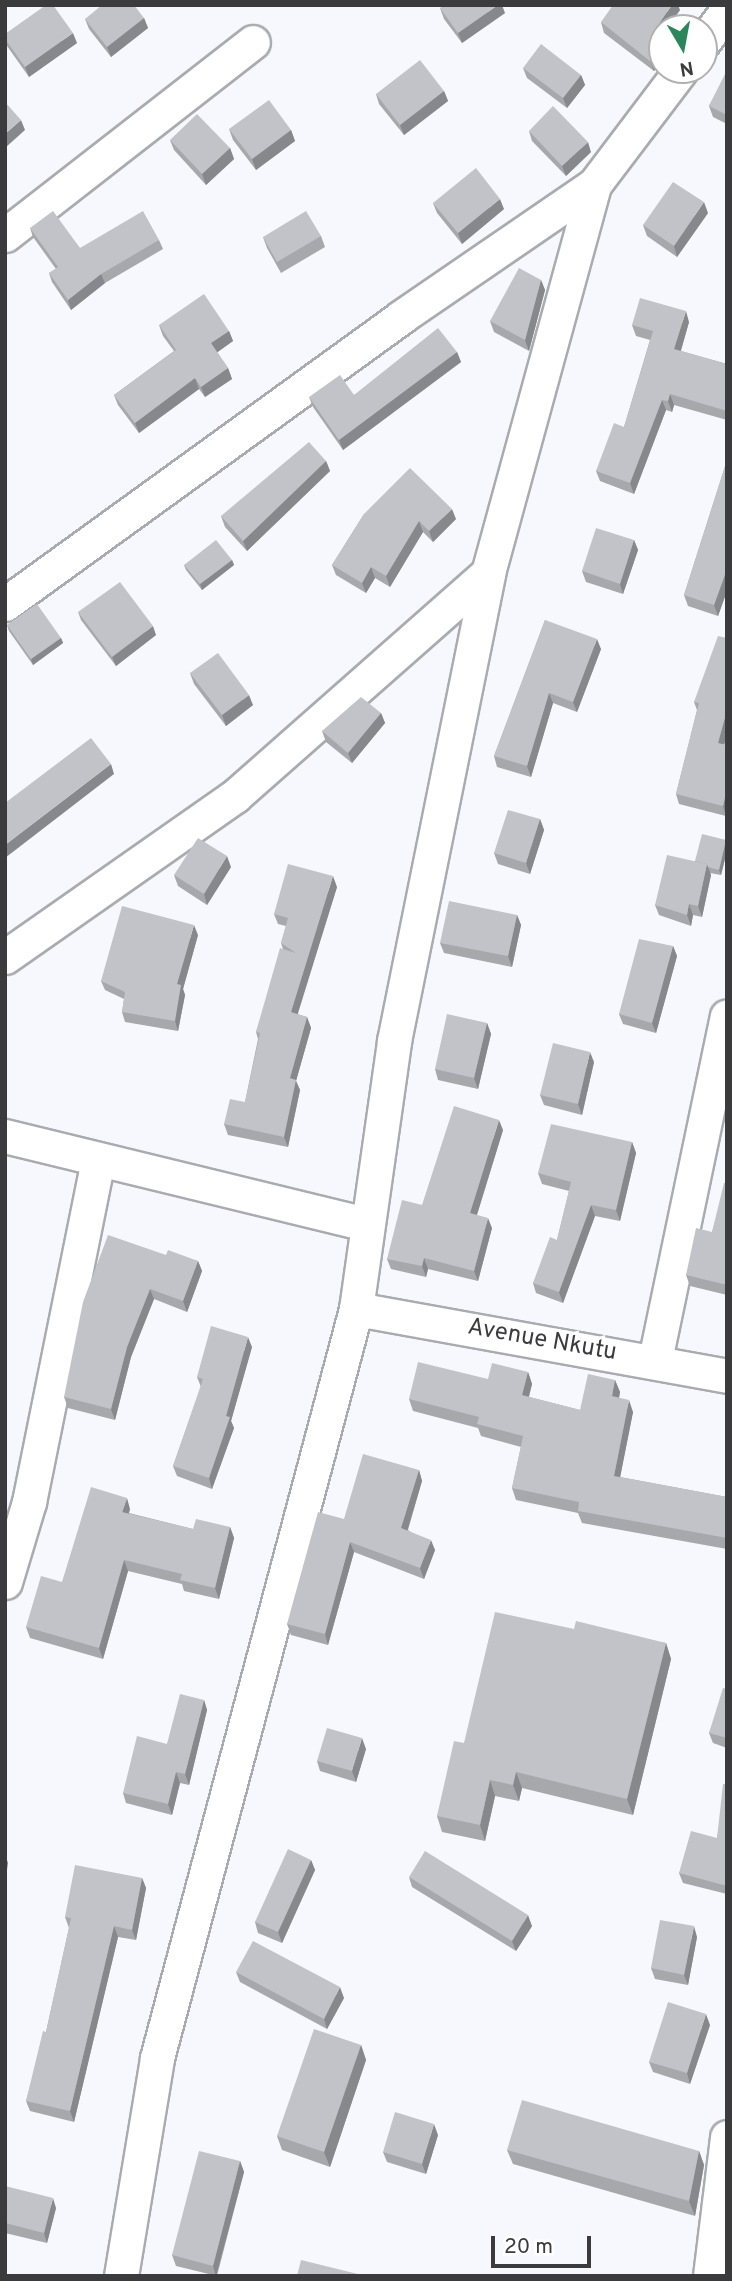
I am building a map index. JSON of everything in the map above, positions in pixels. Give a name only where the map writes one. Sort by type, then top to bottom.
[{"type":"street","points":[[5,235],[253,42]]},
{"type":"street","points":[[5,604],[401,317],[594,185],[670,84]]},
{"type":"street","points":[[121,2276],[160,2045],[356,1309],[394,1041],[488,573],[594,185]]},
{"type":"street","points":[[5,957],[235,796],[488,573]]},
{"type":"street","points":[[654,1360],[727,1016]]},
{"type":"street","points":[[5,1136],[366,1224]]},
{"type":"street","points":[[5,1582],[29,1502],[97,1160]]},
{"type":"street","name":"Avenue Nkutu","points":[[356,1309],[654,1360],[727,1376]]},
{"type":"street","points":[[710,2276],[727,2137]]},
{"type":"building","points":[[46,5],[53,5],[73,33],[25,67],[5,39],[5,34]]},
{"type":"building","points":[[102,5],[134,5],[144,18],[107,47],[85,19]]},
{"type":"building","points":[[444,5],[498,5],[458,33],[440,8]]},
{"type":"building","points":[[613,5],[672,5],[666,14],[648,14],[648,59],[601,22]]},
{"type":"building","points":[[541,44],[581,75],[563,98],[523,68]]},
{"type":"building","points":[[420,60],[444,91],[400,125],[376,94]]},
{"type":"building","points":[[727,72],[727,115],[709,106]]},
{"type":"building","points":[[269,100],[291,130],[252,159],[229,129]]},
{"type":"building","points":[[5,102],[21,120],[5,134]]},
{"type":"building","points":[[553,106],[588,142],[562,166],[529,131]]},
{"type":"building","points":[[197,114],[230,148],[202,174],[170,140]]},
{"type":"building","points":[[476,168],[500,199],[458,233],[433,203]]},
{"type":"building","points":[[673,182],[704,202],[674,246],[643,225]]},
{"type":"building","points":[[53,211],[80,248],[143,211],[159,240],[101,274],[68,300],[49,273],[58,267],[30,228]]},
{"type":"building","points":[[306,211],[321,236],[277,262],[263,237]]},
{"type":"building","points":[[519,268],[541,280],[525,340],[490,321]]},
{"type":"building","points":[[204,294],[229,331],[211,343],[228,368],[201,387],[195,378],[135,423],[114,395],[176,350],[159,325]]},
{"type":"building","points":[[640,298],[686,311],[674,349],[727,364],[727,411],[670,394],[668,401],[662,400],[630,483],[596,471],[614,423],[624,427],[653,331],[632,325]]},
{"type":"building","points":[[438,328],[457,352],[339,440],[309,397],[340,375],[354,395]]},
{"type":"building","points":[[309,442],[326,461],[243,541],[221,516]]},
{"type":"building","points":[[727,460],[727,569],[714,605],[684,595]]},
{"type":"building","points":[[410,468],[452,509],[429,531],[419,521],[386,576],[371,567],[362,583],[332,565],[364,514]]},
{"type":"building","points":[[596,528],[634,540],[620,584],[582,571]]},
{"type":"building","points":[[216,540],[232,560],[200,584],[184,565]]},
{"type":"building","points":[[120,582],[153,626],[112,657],[78,612]]},
{"type":"building","points":[[37,604],[61,638],[31,659],[7,625]]},
{"type":"building","points":[[545,620],[597,639],[573,702],[549,693],[527,766],[494,756]]},
{"type":"building","points":[[718,636],[727,638],[727,710],[718,743],[727,745],[727,789],[723,806],[676,794],[699,703],[694,702]]},
{"type":"building","points":[[218,653],[249,695],[222,715],[190,673]]},
{"type":"building","points":[[361,697],[381,713],[348,753],[322,731]]},
{"type":"building","points":[[91,738],[111,764],[5,845],[5,803]]},
{"type":"building","points":[[508,810],[540,819],[526,863],[494,853]]},
{"type":"building","points":[[702,834],[726,840],[719,870],[695,861]]},
{"type":"building","points":[[198,838],[227,856],[204,894],[174,875]]},
{"type":"building","points":[[667,855],[707,864],[698,906],[689,904],[687,915],[655,905]]},
{"type":"building","points":[[288,864],[333,876],[291,1012],[307,1017],[290,1078],[296,1080],[284,1137],[224,1124],[230,1099],[245,1102],[260,1033],[256,1032],[280,948],[296,953],[281,943],[288,918],[274,914]]},
{"type":"building","points":[[449,901],[517,915],[508,956],[440,943]]},
{"type":"building","points":[[122,906],[194,925],[177,984],[181,985],[175,1021],[122,1012],[125,992],[101,981]]},
{"type":"building","points":[[639,939],[673,946],[652,1023],[619,1014]]},
{"type":"building","points":[[447,1014],[487,1023],[474,1078],[435,1069]]},
{"type":"building","points":[[553,1043],[590,1052],[578,1104],[540,1095]]},
{"type":"building","points":[[454,1106],[499,1120],[470,1213],[488,1218],[474,1271],[424,1258],[422,1266],[387,1259],[402,1200],[422,1205]]},
{"type":"building","points":[[551,1124],[632,1142],[616,1210],[591,1205],[559,1292],[533,1283],[550,1237],[557,1240],[571,1182],[538,1173]]},
{"type":"building","points":[[724,1183],[727,1183],[727,1285],[686,1275],[696,1228],[712,1232]]},
{"type":"building","points":[[108,1235],[166,1255],[168,1250],[198,1261],[183,1301],[150,1289],[127,1347],[111,1409],[64,1397],[83,1302]]},
{"type":"building","points":[[211,1326],[248,1337],[226,1416],[230,1417],[209,1478],[173,1466],[203,1379],[197,1377]]},
{"type":"building","points":[[418,1362],[488,1379],[492,1363],[528,1372],[522,1395],[580,1410],[588,1374],[615,1380],[612,1396],[629,1400],[614,1476],[727,1497],[727,1538],[578,1511],[579,1502],[512,1488],[523,1436],[477,1424],[479,1417],[409,1399]]},
{"type":"building","points":[[363,1454],[419,1470],[401,1528],[431,1540],[420,1568],[350,1542],[325,1634],[287,1624],[318,1512],[344,1519]]},
{"type":"building","points":[[91,1487],[127,1498],[122,1512],[193,1529],[196,1519],[230,1527],[215,1588],[180,1580],[182,1574],[124,1560],[99,1648],[26,1627],[41,1576],[62,1582]]},
{"type":"building","points":[[495,1612],[574,1629],[576,1621],[666,1643],[627,1799],[516,1772],[513,1785],[490,1780],[480,1825],[437,1816],[454,1741],[464,1743]]},
{"type":"building","points":[[723,1688],[727,1689],[727,1738],[709,1733]]},
{"type":"building","points":[[180,1694],[204,1700],[185,1774],[176,1772],[168,1804],[123,1793],[137,1736],[167,1744]]},
{"type":"building","points":[[327,1728],[362,1738],[352,1771],[317,1761]]},
{"type":"building","points":[[723,1784],[727,1784],[727,1886],[679,1873],[691,1831],[717,1838]]},
{"type":"building","points":[[288,1849],[311,1860],[278,1932],[255,1922]]},
{"type":"building","points":[[425,1851],[528,1915],[512,1941],[409,1877]]},
{"type":"building","points":[[75,1865],[142,1878],[132,1930],[114,1926],[70,2111],[26,2101],[43,2031],[46,2032],[71,1918],[65,1917]]},
{"type":"building","points":[[660,1920],[694,1926],[684,1975],[651,1968]]},
{"type":"building","points":[[253,1941],[340,1987],[324,2019],[236,1972]]},
{"type":"building","points":[[668,2002],[706,2014],[687,2073],[649,2062]]},
{"type":"building","points":[[314,2029],[361,2045],[324,2152],[277,2136]]},
{"type":"building","points":[[522,2100],[699,2151],[689,2201],[507,2150]]},
{"type":"building","points":[[395,2112],[434,2124],[422,2164],[383,2152]]},
{"type":"building","points":[[199,2151],[240,2161],[213,2266],[172,2255]]},
{"type":"building","points":[[5,2186],[53,2198],[44,2233],[5,2223]]},
{"type":"building","points":[[301,2260],[366,2276],[297,2276]]}]
